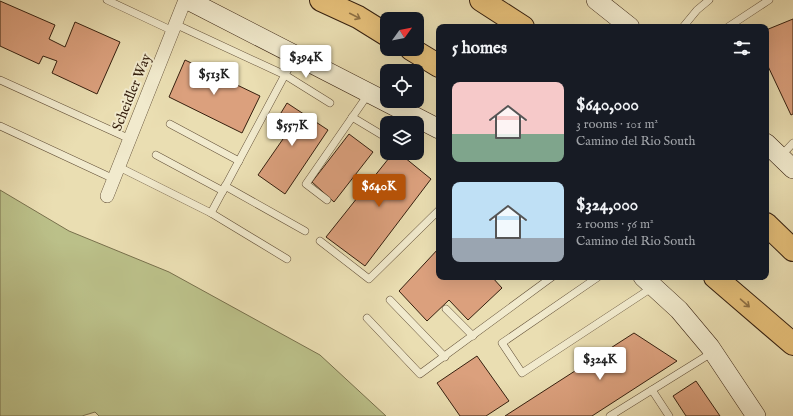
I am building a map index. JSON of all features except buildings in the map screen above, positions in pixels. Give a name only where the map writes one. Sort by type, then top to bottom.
[{"type":"highway","points":[[322,0],[358,17],[380,31]]},
{"type":"highway","points":[[480,0],[518,24]]},
{"type":"highway","points":[[423,56],[436,64]]},
{"type":"highway","points":[[769,227],[793,250]]},
{"type":"highway","points":[[718,280],[793,344]]},
{"type":"street","name":"Scheidler Way","points":[[107,196],[185,0]]},
{"type":"street","points":[[188,0],[436,127]]},
{"type":"street","points":[[596,0],[626,24]]},
{"type":"street","points":[[769,145],[789,156]]},
{"type":"street","points":[[648,282],[678,310],[714,352],[756,416]]},
{"type":"lane","points":[[107,0],[285,75],[330,103]]},
{"type":"lane","points":[[685,24],[697,10],[709,0]]},
{"type":"lane","points":[[732,24],[768,0]]},
{"type":"lane","points":[[211,213],[296,56]]},
{"type":"lane","points":[[0,80],[130,139]]},
{"type":"lane","points":[[327,200],[306,184],[369,93]]},
{"type":"lane","points":[[352,117],[380,134]]},
{"type":"lane","points":[[170,124],[239,161]]},
{"type":"lane","points":[[0,126],[211,213],[287,259]]},
{"type":"lane","points":[[156,155],[305,231]]},
{"type":"lane","points":[[320,241],[369,279],[436,213]]},
{"type":"lane","points":[[540,280],[543,283]]},
{"type":"lane","points":[[367,318],[420,374],[548,280]]},
{"type":"lane","points":[[594,280],[502,343],[522,373],[648,282]]},
{"type":"lane","points":[[390,300],[445,357]]},
{"type":"lane","points":[[446,309],[473,336]]},
{"type":"lane","points":[[610,416],[714,352]]},
{"type":"lane","points":[[652,390],[669,416]]},
{"type":"green space","points":[[0,190],[69,231],[169,272],[320,355],[386,416],[99,416],[95,412],[82,416],[0,416]]}]
